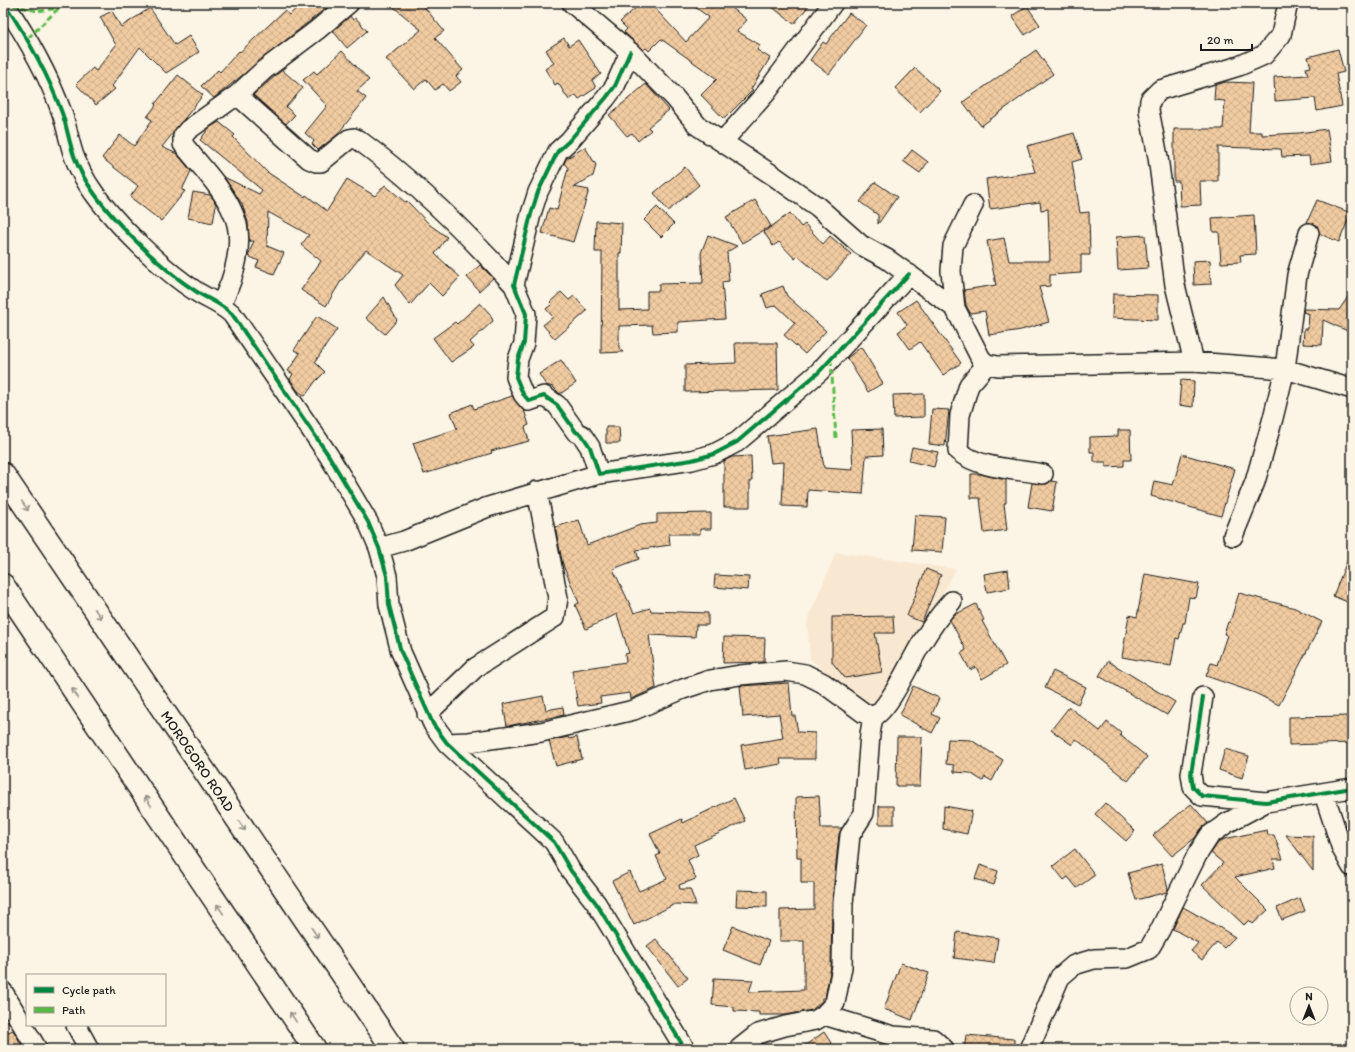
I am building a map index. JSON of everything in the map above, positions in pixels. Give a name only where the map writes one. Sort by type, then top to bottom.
[{"type":"highway","name":"MOROGORO ROAD","points":[[3,474],[393,1049]]},
{"type":"highway","points":[[3,585],[314,1049]]},
{"type":"street","points":[[4,3],[28,38],[63,113],[74,156],[82,175],[95,194],[117,221],[164,266],[194,290],[221,304],[232,314],[329,456],[368,522],[379,548],[386,576],[389,605],[401,652],[427,714],[447,743],[554,842],[571,871],[596,903],[685,1049]]},
{"type":"street","points":[[221,304],[230,286],[237,259],[237,227],[234,214],[206,172],[183,144],[183,140],[188,130],[237,95],[264,70],[317,30],[349,3]]},
{"type":"street","points":[[572,3],[630,52],[674,97],[698,126],[818,207],[861,245],[887,259],[955,308]]},
{"type":"street","points":[[722,142],[766,93],[833,3]]},
{"type":"street","points":[[1194,362],[1175,285],[1158,157],[1149,110],[1150,100],[1160,90],[1239,66],[1264,54],[1281,35],[1288,3]]},
{"type":"street","points":[[514,284],[531,214],[538,192],[549,167],[558,152],[615,86],[630,52]]},
{"type":"street","points":[[237,95],[309,159],[316,162],[322,162],[348,139],[354,138],[360,141],[405,176],[479,246],[514,284],[526,314],[524,343],[518,359],[516,377],[523,394],[529,402],[544,396],[557,405],[576,432],[582,435],[590,447],[599,474]]},
{"type":"street","points":[[972,205],[956,238],[950,259],[955,308],[981,359],[987,364],[998,366],[1194,362],[1285,369],[1352,389]]},
{"type":"street","points":[[1233,536],[1255,482],[1285,369],[1297,275],[1309,233]]},
{"type":"street","points":[[379,548],[411,538],[488,507],[537,491],[599,474],[714,454],[737,442],[819,372],[909,274]]},
{"type":"street","points":[[987,364],[969,385],[960,415],[958,451],[966,458],[990,465],[1043,474]]},
{"type":"street","points":[[427,714],[475,668],[555,617],[558,598],[537,491]]},
{"type":"street","points":[[739,1049],[758,1034],[785,1026],[812,1021],[824,1015],[835,1003],[842,967],[843,903],[850,835],[864,813],[870,734],[873,717],[880,712],[890,698],[932,627],[952,601]]},
{"type":"street","points":[[447,743],[469,742],[541,732],[634,710],[683,689],[710,680],[740,675],[786,672],[805,674],[823,683],[864,714],[873,717]]},
{"type":"street","points":[[1203,696],[1191,774],[1193,787],[1202,796],[1266,802],[1324,794],[1352,788]]},
{"type":"street","points":[[1324,794],[1342,849],[1352,868]]},
{"type":"street","points":[[1029,1049],[1060,977],[1074,965],[1094,959],[1127,958],[1149,949],[1197,855],[1210,835],[1227,823],[1266,802]]},
{"type":"street","points":[[3,992],[37,1049]]},
{"type":"street","points":[[824,1015],[848,1024],[893,1036],[933,1039],[944,1049]]},
{"type":"street","points":[[77,1026],[89,1049]]},
{"type":"shaded area","points":[[836,552],[956,569],[929,619],[876,709],[863,703],[852,695],[810,659],[807,622]]},
{"type":"building","points":[[303,3],[332,3],[214,98],[201,86],[218,70],[220,72],[239,51],[240,52],[285,10],[289,15]]},
{"type":"building","points":[[389,3],[421,3],[444,31],[435,38],[463,70],[456,76],[461,82],[449,91],[443,84],[435,90],[426,79],[414,89],[386,59],[421,30]]},
{"type":"building","points":[[641,3],[650,3],[686,42],[709,17],[689,3],[726,3],[747,20],[737,31],[760,45],[757,50],[770,58],[751,89],[753,90],[724,119],[701,95],[717,79],[661,39],[649,51],[646,48],[643,50],[624,32],[627,29],[620,22]]},
{"type":"building","points":[[767,3],[811,3],[794,24]]},
{"type":"building","points":[[1027,6],[1040,25],[1025,35],[1012,16]]},
{"type":"building","points":[[150,8],[175,45],[189,36],[199,52],[166,73],[140,47],[112,86],[115,89],[96,105],[76,84],[93,68],[96,71],[116,45],[100,17],[112,11],[121,27]]},
{"type":"building","points":[[849,13],[866,25],[829,74],[810,60],[823,42],[826,44]]},
{"type":"building","points":[[350,16],[353,20],[356,18],[367,31],[347,48],[333,31]]},
{"type":"building","points":[[564,38],[569,46],[578,40],[601,74],[592,80],[596,88],[579,99],[576,95],[569,100],[558,83],[555,85],[545,69],[554,63],[546,50]]},
{"type":"building","points":[[1338,49],[1344,72],[1336,74],[1342,106],[1317,111],[1315,98],[1275,101],[1274,77],[1308,75],[1306,68],[1311,67],[1308,57]]},
{"type":"building","points":[[1036,50],[1053,74],[981,126],[963,102]]},
{"type":"building","points":[[342,51],[369,80],[357,91],[366,98],[337,135],[318,150],[312,144],[314,141],[305,133],[327,106],[303,80],[314,71],[317,74]]},
{"type":"building","points":[[915,68],[940,91],[920,112],[895,89]]},
{"type":"building","points":[[282,70],[303,88],[286,107],[295,115],[286,124],[253,95]]},
{"type":"building","points":[[178,75],[203,95],[162,147],[177,154],[191,171],[182,190],[185,191],[161,221],[130,197],[138,186],[102,158],[120,135],[134,146],[152,120],[147,117],[156,105],[155,104]]},
{"type":"building","points":[[1226,82],[1252,83],[1249,132],[1262,132],[1262,135],[1299,133],[1327,129],[1332,161],[1310,164],[1309,156],[1282,157],[1281,149],[1218,147],[1218,181],[1200,181],[1201,205],[1180,206],[1179,181],[1174,181],[1174,129],[1223,129],[1225,101],[1214,100],[1215,85]]},
{"type":"building","points":[[646,84],[669,110],[648,127],[651,130],[638,141],[632,133],[627,136],[609,115]]},
{"type":"building","points":[[219,122],[235,135],[233,137],[267,172],[305,197],[306,195],[327,211],[347,179],[375,196],[385,185],[405,202],[407,201],[430,225],[447,237],[435,254],[460,277],[442,296],[429,283],[410,305],[395,285],[403,275],[366,250],[341,281],[326,306],[301,290],[321,261],[301,245],[309,235],[268,212],[267,246],[284,253],[274,274],[256,267],[259,261],[248,256],[254,241],[249,241],[248,222],[242,204],[224,177],[259,194],[262,190],[200,140],[209,128]]},
{"type":"building","points":[[1074,133],[1082,159],[1072,162],[1080,213],[1089,212],[1090,255],[1081,255],[1081,273],[1050,275],[1050,286],[1039,287],[1049,322],[1021,330],[989,335],[985,311],[970,313],[966,305],[964,290],[996,285],[987,241],[1004,238],[1009,261],[1050,261],[1048,209],[1041,210],[1040,202],[990,209],[986,179],[1035,172],[1027,146]]},
{"type":"building","points":[[585,147],[596,165],[593,176],[574,187],[589,190],[573,242],[542,233],[549,208],[557,210],[568,168],[564,163],[567,158]]},
{"type":"building","points":[[912,150],[928,162],[920,173],[903,161]]},
{"type":"building","points":[[685,167],[699,185],[668,211],[654,193]]},
{"type":"building","points":[[875,182],[897,197],[878,224],[878,215],[860,202]]},
{"type":"building","points":[[193,192],[210,195],[214,200],[216,205],[213,223],[188,218]]},
{"type":"building","points":[[755,200],[771,226],[742,243],[726,217]]},
{"type":"building","points":[[1317,200],[1351,213],[1339,242],[1320,234],[1317,225],[1307,222]]},
{"type":"building","points":[[657,207],[674,224],[661,237],[644,220]]},
{"type":"building","points":[[790,213],[801,227],[805,224],[823,244],[830,236],[851,254],[827,281],[798,256],[795,259],[779,242],[773,246],[764,232]]},
{"type":"building","points":[[1254,215],[1256,254],[1240,255],[1241,262],[1221,263],[1219,232],[1213,232],[1212,218]]},
{"type":"building","points":[[596,221],[622,223],[621,253],[619,253],[619,310],[647,309],[647,291],[659,291],[659,284],[703,283],[701,253],[708,235],[737,246],[727,252],[729,281],[722,282],[725,319],[678,322],[678,332],[653,333],[652,325],[619,326],[619,348],[623,352],[601,353],[602,252],[595,252]]},
{"type":"building","points":[[1145,235],[1148,268],[1118,270],[1116,237]]},
{"type":"building","points":[[1210,260],[1211,284],[1194,285],[1193,261]]},
{"type":"building","points":[[480,265],[493,278],[479,291],[467,277]]},
{"type":"building","points":[[783,286],[787,296],[826,331],[805,354],[784,335],[795,323],[776,305],[767,308],[762,294]]},
{"type":"building","points":[[1352,291],[1352,333],[1323,320],[1322,345],[1303,344],[1304,329],[1308,329],[1309,314],[1303,312],[1304,309],[1339,310]]},
{"type":"building","points":[[561,292],[569,300],[574,296],[587,311],[555,339],[543,325],[553,317],[546,309],[552,304],[550,302]]},
{"type":"building","points":[[1113,294],[1158,295],[1158,320],[1112,318]]},
{"type":"building","points":[[384,297],[397,320],[385,334],[366,318]]},
{"type":"building","points":[[916,300],[961,363],[943,375],[920,342],[910,349],[898,332],[907,325],[898,312]]},
{"type":"building","points":[[480,303],[490,314],[493,321],[470,342],[474,347],[451,362],[433,338],[455,322],[457,324]]},
{"type":"building","points":[[317,316],[337,329],[315,362],[325,372],[315,382],[305,396],[298,391],[290,379],[293,374],[288,371],[300,353],[294,350]]},
{"type":"building","points":[[735,343],[777,343],[778,390],[685,392],[685,365],[736,363]]},
{"type":"building","points":[[861,347],[883,383],[868,392],[847,358]]},
{"type":"building","points":[[561,360],[576,383],[560,394],[553,387],[546,385],[539,374]]},
{"type":"building","points":[[1181,380],[1194,381],[1193,407],[1179,405]]},
{"type":"building","points":[[924,394],[924,417],[894,418],[893,395]]},
{"type":"building","points":[[512,396],[524,410],[529,425],[525,427],[529,441],[491,451],[492,453],[424,474],[413,443],[457,429],[451,413],[472,404],[474,409]]},
{"type":"building","points":[[932,409],[949,410],[945,446],[929,444]]},
{"type":"building","points":[[606,427],[619,427],[620,443],[606,443]]},
{"type":"building","points":[[818,429],[824,468],[853,470],[851,430],[882,429],[883,455],[866,456],[863,494],[808,490],[807,507],[782,506],[784,462],[771,463],[767,436]]},
{"type":"building","points":[[1118,430],[1130,430],[1131,460],[1124,460],[1124,466],[1106,467],[1106,462],[1094,462],[1094,452],[1090,452],[1090,437],[1118,436]]},
{"type":"building","points":[[912,447],[938,452],[934,467],[909,461]]},
{"type":"building","points":[[1182,454],[1235,469],[1221,516],[1151,496],[1154,481],[1173,485]]},
{"type":"building","points":[[751,456],[752,481],[750,481],[750,507],[724,507],[724,461],[732,457]]},
{"type":"building","points":[[971,474],[980,474],[1006,480],[1006,503],[1004,503],[1007,530],[984,533],[980,498],[971,498]]},
{"type":"building","points":[[1051,481],[1057,482],[1052,511],[1028,507],[1032,483],[1047,484]]},
{"type":"building","points":[[711,513],[711,529],[700,529],[700,534],[669,534],[670,545],[636,550],[639,559],[613,569],[634,613],[650,608],[651,611],[708,613],[708,625],[696,625],[695,637],[649,635],[656,688],[631,699],[630,693],[600,697],[601,703],[578,706],[572,670],[626,662],[625,654],[629,653],[617,614],[586,629],[575,605],[579,603],[563,565],[555,527],[579,520],[587,545],[640,525],[657,523],[657,514]]},
{"type":"building","points":[[915,515],[945,517],[942,552],[912,550]]},
{"type":"building","points":[[1352,551],[1352,604],[1333,596]]},
{"type":"building","points":[[926,569],[941,575],[922,622],[907,616]]},
{"type":"building","points":[[1008,570],[1010,588],[987,592],[984,574]]},
{"type":"building","points":[[1145,574],[1199,584],[1196,598],[1189,597],[1185,623],[1183,623],[1179,639],[1176,638],[1171,666],[1122,657],[1129,615],[1137,617]]},
{"type":"building","points":[[715,575],[749,577],[748,590],[714,587]]},
{"type":"building","points":[[1239,593],[1295,608],[1322,622],[1279,705],[1255,693],[1206,676],[1211,663],[1217,665],[1227,635],[1224,634],[1228,622],[1230,622]]},
{"type":"building","points":[[976,604],[984,620],[982,621],[1006,665],[982,679],[976,667],[970,670],[961,653],[966,650],[950,620],[954,615]]},
{"type":"building","points":[[893,616],[894,633],[875,633],[882,672],[845,678],[832,662],[832,617]]},
{"type":"building","points":[[724,637],[765,638],[764,662],[723,663]]},
{"type":"building","points":[[1108,661],[1175,702],[1167,715],[1099,676]]},
{"type":"building","points":[[1053,671],[1086,687],[1078,704],[1045,688]]},
{"type":"building","points":[[789,683],[792,716],[795,716],[798,732],[815,733],[815,759],[780,759],[781,764],[745,770],[741,745],[783,738],[779,714],[743,717],[740,686]]},
{"type":"building","points":[[913,686],[939,698],[932,714],[940,718],[932,733],[900,715]]},
{"type":"building","points":[[543,696],[546,710],[563,707],[564,715],[507,726],[503,704]]},
{"type":"building","points":[[1069,707],[1100,731],[1107,722],[1121,733],[1120,735],[1147,757],[1128,781],[1076,739],[1072,745],[1051,730]]},
{"type":"building","points":[[1352,716],[1352,743],[1289,745],[1289,717]]},
{"type":"building","points":[[568,737],[569,739],[577,737],[582,759],[556,766],[549,741]]},
{"type":"building","points":[[897,737],[922,737],[920,786],[896,786]]},
{"type":"building","points":[[948,739],[971,740],[1003,760],[992,781],[985,777],[983,781],[970,773],[954,772],[954,765],[946,764]]},
{"type":"building","points":[[1225,749],[1249,756],[1242,778],[1219,770]]},
{"type":"building","points":[[819,796],[821,828],[842,828],[839,834],[832,902],[831,966],[825,998],[822,998],[822,1001],[812,1010],[786,1015],[759,1015],[759,1012],[734,1011],[734,1007],[712,1005],[714,978],[753,980],[749,992],[804,990],[804,941],[780,941],[780,910],[814,909],[814,883],[801,883],[801,858],[797,858],[796,797]]},
{"type":"building","points":[[734,798],[745,821],[694,845],[698,855],[688,860],[696,879],[679,885],[680,889],[690,889],[696,905],[675,904],[634,925],[612,881],[630,872],[639,891],[667,879],[656,856],[660,854],[650,834],[682,819],[683,823]]},
{"type":"building","points":[[1105,803],[1135,831],[1126,841],[1095,814]]},
{"type":"building","points":[[1191,804],[1208,823],[1201,829],[1195,838],[1172,856],[1153,835]]},
{"type":"building","points":[[879,806],[894,806],[894,824],[879,824]]},
{"type":"building","points":[[944,806],[972,811],[967,834],[943,829]]},
{"type":"building","points":[[1267,830],[1268,835],[1274,835],[1283,859],[1273,859],[1275,868],[1235,877],[1268,910],[1253,924],[1249,920],[1244,925],[1202,885],[1223,863],[1211,853],[1218,843],[1224,839]]},
{"type":"building","points":[[1286,835],[1313,836],[1313,871]]},
{"type":"building","points":[[1075,849],[1095,875],[1077,888],[1068,877],[1064,880],[1053,866]]},
{"type":"building","points":[[1162,864],[1168,889],[1167,892],[1136,900],[1128,873]]},
{"type":"building","points":[[980,865],[998,871],[994,885],[975,879]]},
{"type":"building","points":[[737,890],[767,891],[767,907],[736,906]]},
{"type":"building","points":[[1300,898],[1305,911],[1282,920],[1277,908]]},
{"type":"building","points":[[1183,907],[1235,937],[1224,948],[1217,942],[1202,960],[1191,951],[1198,943],[1173,929]]},
{"type":"building","points":[[733,926],[769,941],[760,965],[723,950]]},
{"type":"building","points":[[957,932],[998,938],[994,963],[954,958]]},
{"type":"building","points":[[656,939],[688,978],[678,986],[647,946]]},
{"type":"building","points":[[901,963],[929,973],[912,1020],[884,1009]]},
{"type":"building","points":[[13,1030],[24,1049],[3,1049],[3,1034]]},
{"type":"building","points":[[824,1032],[835,1049],[800,1049]]},
{"type":"building","points":[[966,1035],[1014,1039],[1014,1049],[964,1049]]},
{"type":"marked path","points":[[4,3],[37,11],[59,8]]},
{"type":"marked path","points":[[28,38],[59,8],[72,3]]},
{"type":"marked path","points":[[831,360],[836,438]]},
{"type":"cycle path","points":[[4,3],[29,42],[44,70],[62,113],[72,151],[88,185],[103,205],[127,232],[168,271],[232,314],[329,456],[368,522],[379,548],[387,576],[389,605],[401,652],[433,724],[447,743],[554,842],[571,871],[596,903],[685,1049]]},
{"type":"cycle path","points":[[630,52],[615,86],[569,141],[558,151],[538,192],[531,214],[514,285],[526,314],[524,343],[518,359],[516,377],[523,394],[529,401],[544,396],[557,405],[576,432],[582,435],[590,447],[599,474],[692,460],[714,454],[737,442],[819,372],[909,274]]},
{"type":"cycle path","points":[[1203,697],[1191,774],[1193,787],[1202,796],[1266,802],[1352,788]]}]
